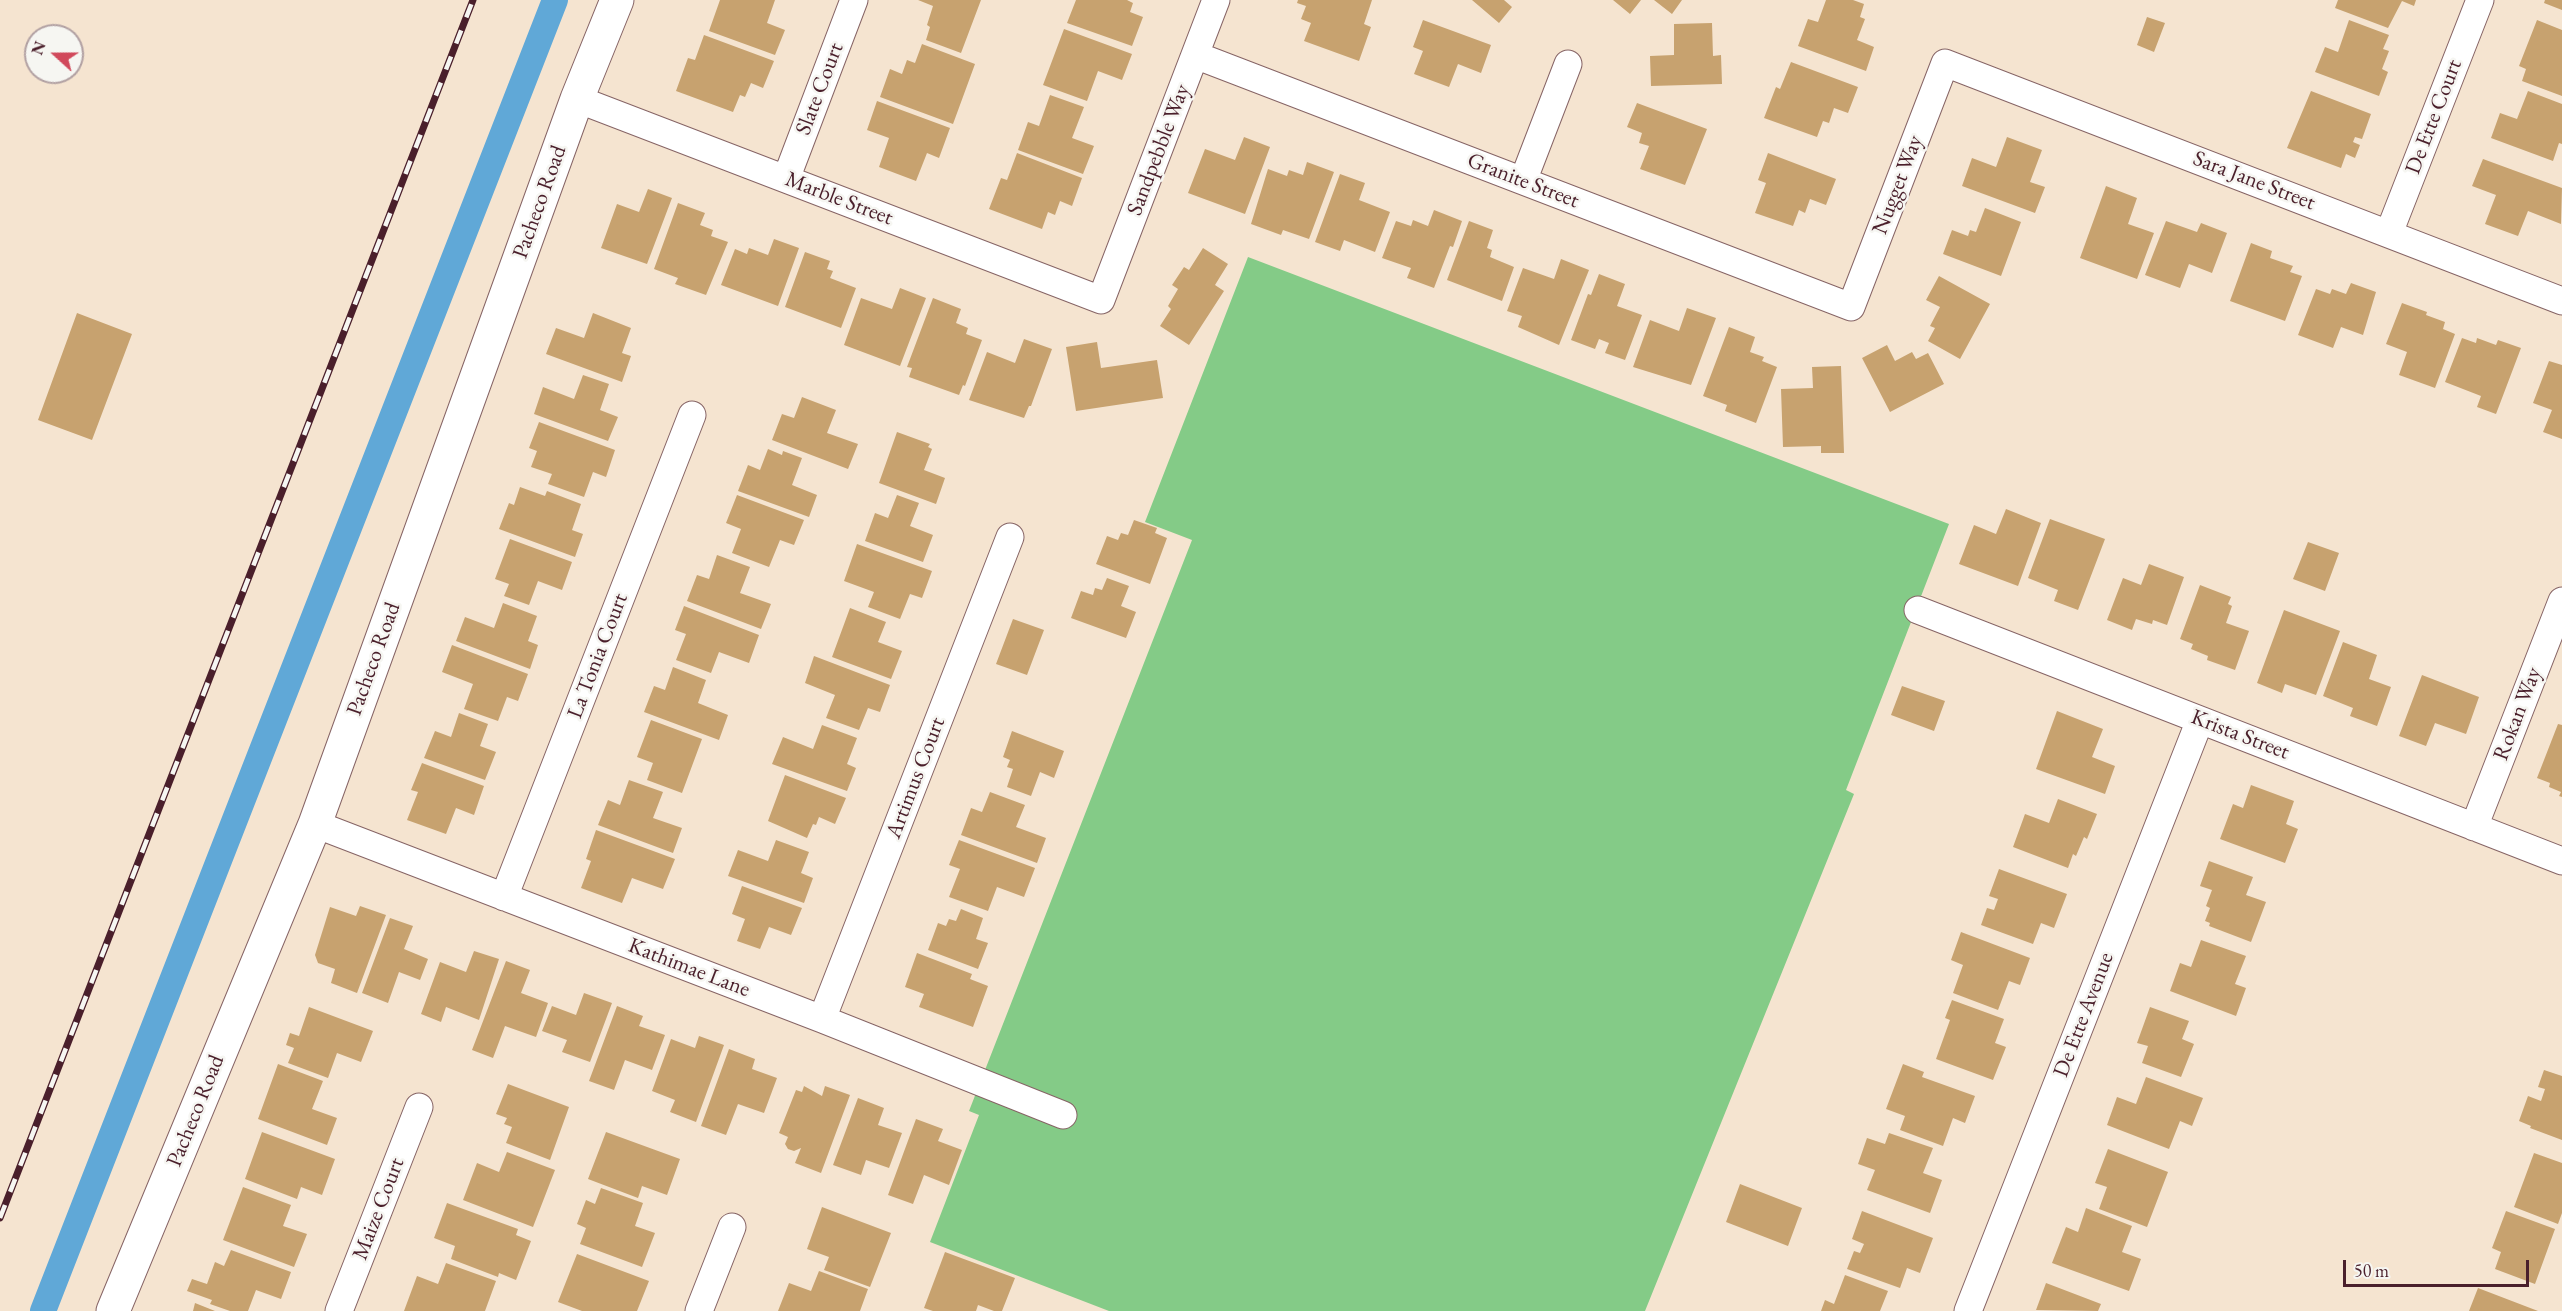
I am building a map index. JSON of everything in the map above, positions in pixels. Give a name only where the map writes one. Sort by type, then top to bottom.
[{"type":"street","name":"Pacheco Road","points":[[113,1311],[315,824],[577,99],[617,0]]},
{"type":"street","name":"Slate Court","points":[[786,179],[854,0]]},
{"type":"street","name":"Sandpebble Way","points":[[1101,300],[1216,0]]},
{"type":"street","name":"De Ette Court","points":[[2389,233],[2480,0]]},
{"type":"street","name":"Granite Street","points":[[1195,55],[1851,308]]},
{"type":"street","name":"Sara Jane Street","points":[[1945,63],[2562,301]]},
{"type":"street","name":"Nugget Way","points":[[1851,308],[1945,63]]},
{"type":"street","points":[[1523,181],[1568,64]]},
{"type":"street","name":"Marble Street","points":[[577,99],[1101,300]]},
{"type":"street","name":"La Tonia Court","points":[[504,897],[692,415]]},
{"type":"street","name":"Artimus Court","points":[[822,1019],[1010,537]]},
{"type":"street","name":"Rokan Way","points":[[2474,827],[2562,601]]},
{"type":"street","name":"Krista Street","points":[[1918,610],[2562,861]]},
{"type":"street","name":"De Ette Avenue","points":[[1968,1311],[2200,720]]},
{"type":"street","name":"Kathimae Lane","points":[[315,824],[822,1019],[1063,1115]]},
{"type":"street","name":"Maize Court","points":[[339,1311],[419,1107]]},
{"type":"street","points":[[699,1311],[732,1227]]},
{"type":"green space","points":[[1248,257],[1949,524],[1846,790],[1854,794],[1645,1311],[1109,1311],[930,1242],[979,1115],[969,1111],[1192,540],[1145,522]]},
{"type":"building","points":[[720,0],[775,0],[767,23],[785,30],[775,55],[709,31]]},
{"type":"building","points":[[918,0],[981,0],[961,53],[926,40],[930,27],[927,25],[933,6]]},
{"type":"building","points":[[1076,0],[1127,0],[1133,3],[1130,12],[1143,17],[1132,46],[1067,23]]},
{"type":"building","points":[[1298,0],[1372,0],[1364,24],[1371,27],[1359,61],[1304,41],[1311,23],[1301,19],[1306,6],[1297,3]]},
{"type":"building","points":[[1472,0],[1504,0],[1512,7],[1499,23]]},
{"type":"building","points":[[1613,0],[1641,0],[1630,14]]},
{"type":"building","points":[[1654,0],[1682,0],[1672,14]]},
{"type":"building","points":[[1826,0],[1853,0],[1864,4],[1860,17],[1865,19],[1857,40],[1874,47],[1866,71],[1798,46],[1808,19],[1818,22]]},
{"type":"building","points":[[2338,0],[2416,0],[2414,6],[2402,1],[2388,28],[2335,8]]},
{"type":"building","points":[[2545,0],[2562,0],[2562,10],[2544,3]]},
{"type":"building","points":[[2147,17],[2165,23],[2154,52],[2137,45]]},
{"type":"building","points":[[1423,20],[1491,45],[1481,73],[1458,64],[1449,87],[1414,74],[1423,51],[1413,47]]},
{"type":"building","points":[[2349,20],[2389,35],[2383,49],[2389,51],[2382,69],[2388,72],[2379,96],[2315,72],[2325,47],[2338,52]]},
{"type":"building","points":[[2537,20],[2562,30],[2562,96],[2522,81],[2526,69],[2519,66]]},
{"type":"building","points":[[1712,23],[1713,56],[1721,55],[1722,84],[1651,86],[1650,56],[1674,55],[1674,24]]},
{"type":"building","points":[[1064,29],[1132,54],[1122,80],[1098,71],[1087,101],[1043,85]]},
{"type":"building","points":[[704,35],[774,61],[763,88],[751,83],[745,97],[740,95],[733,112],[676,91],[688,58],[695,60]]},
{"type":"building","points":[[922,44],[975,64],[953,124],[880,97],[890,69],[902,74],[907,60],[915,63]]},
{"type":"building","points":[[1791,62],[1858,87],[1848,113],[1834,108],[1829,123],[1823,121],[1817,137],[1764,118],[1776,87],[1780,89]]},
{"type":"building","points":[[2311,91],[2371,114],[2362,139],[2355,137],[2353,142],[2360,145],[2355,158],[2346,154],[2341,168],[2287,148]]},
{"type":"building","points":[[2528,91],[2562,104],[2562,144],[2559,143],[2553,161],[2491,138],[2500,113],[2517,119]]},
{"type":"building","points":[[1050,95],[1084,107],[1072,138],[1094,146],[1083,174],[1018,150],[1028,122],[1039,126]]},
{"type":"building","points":[[877,101],[950,128],[939,158],[927,153],[916,181],[879,167],[889,138],[867,130]]},
{"type":"building","points":[[1637,103],[1707,129],[1685,185],[1640,169],[1649,146],[1639,143],[1642,133],[1627,127]]},
{"type":"building","points":[[1244,137],[1270,147],[1245,214],[1188,193],[1205,149],[1235,160]]},
{"type":"building","points":[[2007,137],[2042,150],[2030,182],[2045,187],[2035,213],[1962,186],[1972,158],[1996,167]]},
{"type":"building","points":[[1017,153],[1082,178],[1072,206],[1060,201],[1055,215],[1048,212],[1042,229],[989,209],[1001,178],[1007,180]]},
{"type":"building","points":[[1768,153],[1836,179],[1826,205],[1810,199],[1805,213],[1799,210],[1793,226],[1755,213],[1766,183],[1758,180]]},
{"type":"building","points":[[2483,159],[2562,188],[2561,224],[2528,211],[2518,236],[2485,224],[2496,195],[2472,186]]},
{"type":"building","points":[[1307,162],[1334,172],[1309,239],[1283,230],[1281,235],[1251,224],[1268,169],[1287,176],[1289,170],[1303,175]]},
{"type":"building","points":[[1340,174],[1365,183],[1359,200],[1390,212],[1375,252],[1344,240],[1340,251],[1315,242]]},
{"type":"building","points":[[2106,186],[2137,198],[2128,224],[2154,233],[2137,279],[2080,258]]},
{"type":"building","points":[[648,189],[672,198],[647,264],[601,248],[617,204],[639,212]]},
{"type":"building","points":[[678,203],[705,213],[700,225],[713,230],[711,236],[728,242],[706,295],[675,284],[678,278],[654,269]]},
{"type":"building","points":[[1985,208],[2021,222],[2001,276],[1943,254],[1952,230],[1968,236],[1970,230],[1976,232]]},
{"type":"building","points":[[1434,210],[1462,221],[1434,288],[1407,278],[1411,268],[1382,258],[1396,221],[1411,226],[1413,220],[1428,226]]},
{"type":"building","points":[[1469,221],[1493,230],[1487,248],[1492,250],[1490,257],[1514,267],[1502,301],[1447,280]]},
{"type":"building","points":[[2166,221],[2197,232],[2201,223],[2227,233],[2212,273],[2189,264],[2180,288],[2145,275]]},
{"type":"building","points":[[774,239],[799,248],[778,306],[721,285],[735,249],[747,254],[749,248],[768,255]]},
{"type":"building","points":[[2251,243],[2272,251],[2270,258],[2293,266],[2290,272],[2302,276],[2285,321],[2230,301]]},
{"type":"building","points":[[1203,248],[1228,264],[1215,285],[1224,291],[1189,345],[1160,326],[1171,309],[1168,306],[1178,289],[1172,285],[1184,267],[1189,270]]},
{"type":"building","points":[[805,252],[830,261],[827,269],[833,271],[830,278],[856,288],[841,328],[785,307]]},
{"type":"building","points":[[1561,259],[1589,270],[1559,345],[1518,327],[1522,316],[1507,311],[1523,268],[1554,279]]},
{"type":"building","points":[[1599,274],[1625,284],[1617,306],[1642,315],[1625,360],[1605,353],[1609,343],[1599,339],[1595,349],[1571,340],[1588,294],[1591,295]]},
{"type":"building","points":[[1939,276],[1990,304],[1960,359],[1928,341],[1935,328],[1930,326],[1940,307],[1926,300]]},
{"type":"building","points":[[2351,283],[2376,292],[2363,335],[2341,327],[2333,348],[2298,335],[2316,289],[2330,294],[2332,289],[2346,294]]},
{"type":"building","points":[[900,288],[926,298],[900,366],[844,345],[861,298],[892,309]]},
{"type":"building","points":[[933,298],[961,309],[956,323],[968,328],[966,334],[982,340],[965,386],[963,385],[959,395],[909,377],[912,368],[907,367]]},
{"type":"building","points":[[2402,303],[2427,312],[2426,315],[2445,322],[2443,329],[2455,334],[2435,388],[2399,375],[2407,352],[2386,344]]},
{"type":"building","points":[[1687,308],[1716,318],[1691,385],[1633,367],[1650,320],[1679,331]]},
{"type":"building","points":[[77,313],[132,334],[92,440],[38,420]]},
{"type":"building","points":[[593,313],[631,328],[622,353],[631,356],[622,382],[546,354],[556,328],[584,338]]},
{"type":"building","points":[[1729,327],[1755,337],[1750,352],[1764,357],[1762,361],[1777,367],[1756,423],[1725,411],[1727,405],[1703,396]]},
{"type":"building","points":[[2462,338],[2476,343],[2477,338],[2496,345],[2498,340],[2521,348],[2496,414],[2477,407],[2481,396],[2445,382]]},
{"type":"building","points":[[1024,339],[1052,349],[1031,406],[1024,418],[969,400],[987,352],[1015,363]]},
{"type":"building","points":[[1097,342],[1101,368],[1157,360],[1163,398],[1076,411],[1066,347]]},
{"type":"building","points":[[1887,345],[1895,361],[1912,352],[1916,359],[1928,353],[1944,384],[1890,412],[1862,358]]},
{"type":"building","points":[[2549,361],[2562,365],[2562,439],[2543,432],[2552,410],[2533,403]]},
{"type":"building","points":[[1841,366],[1844,453],[1821,453],[1821,446],[1783,447],[1781,389],[1813,388],[1812,367]]},
{"type":"building","points":[[583,375],[609,384],[600,410],[618,417],[608,441],[534,414],[543,387],[574,399]]},
{"type":"building","points":[[802,397],[836,410],[827,433],[858,444],[848,469],[772,440],[782,414],[794,418]]},
{"type":"building","points":[[539,422],[615,450],[606,477],[593,472],[584,497],[548,484],[552,474],[531,467],[537,451],[529,448]]},
{"type":"building","points":[[897,432],[930,444],[928,447],[932,449],[924,470],[945,478],[936,504],[879,483]]},
{"type":"building","points":[[768,449],[782,455],[783,451],[802,458],[792,485],[817,495],[809,517],[738,491],[748,465],[760,470]]},
{"type":"building","points":[[520,487],[545,496],[547,491],[581,504],[572,530],[583,534],[575,557],[499,529],[509,503],[514,505]]},
{"type":"building","points":[[737,495],[804,520],[794,545],[780,540],[769,567],[732,553],[741,529],[726,523]]},
{"type":"building","points":[[897,495],[919,503],[910,526],[933,535],[923,562],[865,541],[875,513],[888,518]]},
{"type":"building","points":[[2006,509],[2041,523],[2018,586],[1959,564],[1974,525],[1996,534]]},
{"type":"building","points":[[2050,519],[2105,539],[2078,610],[2054,601],[2058,590],[2028,578]]},
{"type":"building","points":[[1134,520],[1157,528],[1155,533],[1167,538],[1150,584],[1096,564],[1107,536],[1118,540],[1121,533],[1128,535]]},
{"type":"building","points":[[510,539],[572,562],[562,590],[538,581],[529,605],[504,596],[509,584],[495,579]]},
{"type":"building","points":[[2308,542],[2339,553],[2325,591],[2293,579]]},
{"type":"building","points":[[857,544],[932,571],[922,598],[910,594],[900,619],[868,607],[874,592],[844,581]]},
{"type":"building","points":[[717,555],[750,567],[740,593],[771,604],[761,629],[687,601],[697,575],[709,579]]},
{"type":"building","points":[[2149,564],[2184,577],[2167,625],[2153,620],[2152,624],[2136,619],[2132,630],[2107,620],[2123,578],[2141,585]]},
{"type":"building","points":[[1107,578],[1129,586],[1121,606],[1136,612],[1126,638],[1071,618],[1081,591],[1093,595],[1095,588],[1102,590]]},
{"type":"building","points":[[2200,585],[2231,597],[2228,604],[2232,606],[2226,623],[2249,631],[2235,670],[2207,660],[2208,656],[2191,649],[2193,644],[2180,639]]},
{"type":"building","points":[[503,603],[537,616],[528,641],[538,645],[530,669],[456,641],[465,617],[494,628]]},
{"type":"building","points":[[684,606],[759,635],[749,663],[719,652],[711,673],[676,660],[686,634],[675,630]]},
{"type":"building","points":[[850,608],[886,622],[878,642],[902,651],[891,679],[832,657]]},
{"type":"building","points":[[2284,610],[2340,631],[2316,695],[2285,684],[2282,693],[2257,683]]},
{"type":"building","points":[[1013,619],[1044,630],[1027,675],[996,664]]},
{"type":"building","points":[[2343,642],[2377,655],[2369,679],[2391,687],[2377,726],[2350,716],[2353,708],[2323,696]]},
{"type":"building","points":[[452,645],[528,674],[518,701],[507,697],[498,721],[464,709],[473,684],[442,672]]},
{"type":"building","points":[[814,656],[890,685],[880,712],[868,708],[859,730],[826,718],[835,695],[805,683]]},
{"type":"building","points":[[673,667],[706,680],[698,703],[728,715],[719,740],[644,712],[654,686],[665,690]]},
{"type":"building","points":[[2422,675],[2479,697],[2466,734],[2435,723],[2426,746],[2399,736]]},
{"type":"building","points":[[1902,686],[1945,701],[1934,731],[1891,715]]},
{"type":"building","points":[[2057,711],[2103,729],[2092,757],[2115,766],[2105,794],[2036,769]]},
{"type":"building","points":[[459,713],[488,724],[480,746],[496,752],[485,780],[424,758],[435,731],[451,737]]},
{"type":"building","points":[[651,720],[702,739],[682,793],[647,780],[653,763],[637,757]]},
{"type":"building","points":[[2558,724],[2562,725],[2562,797],[2559,796],[2561,792],[2549,787],[2550,783],[2537,778]]},
{"type":"building","points":[[822,725],[857,738],[847,764],[856,768],[847,791],[772,764],[783,737],[813,749]]},
{"type":"building","points":[[1012,731],[1064,751],[1054,778],[1040,772],[1031,796],[1007,787],[1013,769],[1007,767],[1010,760],[1003,757]]},
{"type":"building","points":[[422,763],[484,786],[474,815],[456,808],[446,834],[407,820],[418,792],[411,790]]},
{"type":"building","points":[[785,775],[846,798],[835,824],[819,817],[807,838],[768,821]]},
{"type":"building","points":[[629,780],[663,792],[653,818],[682,828],[673,853],[598,825],[608,800],[620,805]]},
{"type":"building","points":[[2251,785],[2294,801],[2286,824],[2298,829],[2285,863],[2220,839],[2233,804],[2243,808]]},
{"type":"building","points":[[990,792],[1025,805],[1016,827],[1046,838],[1037,863],[961,835],[971,808],[982,812]]},
{"type":"building","points":[[2058,799],[2097,814],[2087,839],[2084,837],[2076,856],[2073,854],[2068,868],[2013,847],[2025,814],[2049,823]]},
{"type":"building","points":[[596,830],[675,859],[663,889],[632,878],[622,903],[581,888],[591,861],[586,859]]},
{"type":"building","points":[[776,840],[809,852],[801,873],[813,878],[804,903],[728,876],[738,850],[768,861]]},
{"type":"building","points":[[959,840],[1035,868],[1024,897],[997,887],[988,911],[949,897],[960,869],[949,865]]},
{"type":"building","points":[[2209,861],[2253,877],[2246,895],[2266,902],[2251,942],[2209,926],[2210,923],[2205,921],[2210,908],[2206,906],[2212,890],[2200,886]]},
{"type":"building","points":[[1999,869],[2067,894],[2054,928],[2041,923],[2033,944],[1981,925],[1987,908],[1994,910],[1998,899],[1989,896]]},
{"type":"building","points":[[742,886],[802,908],[791,935],[769,927],[760,949],[737,941],[745,919],[732,914]]},
{"type":"building","points":[[360,906],[386,915],[357,993],[331,983],[335,969],[318,963],[315,955],[330,907],[356,916]]},
{"type":"building","points":[[961,909],[983,918],[976,939],[988,943],[978,969],[928,950],[938,923],[946,926],[949,919],[956,921]]},
{"type":"building","points":[[390,918],[413,926],[404,949],[428,959],[420,980],[399,972],[388,1003],[362,993]]},
{"type":"building","points":[[1961,932],[2030,958],[2020,985],[2009,981],[1998,1010],[1953,993],[1963,965],[1951,960]]},
{"type":"building","points":[[2201,940],[2246,956],[2235,984],[2246,988],[2236,1016],[2170,991],[2180,963],[2191,967]]},
{"type":"building","points":[[474,951],[499,959],[479,1020],[446,1007],[441,1022],[421,1014],[440,962],[466,972]]},
{"type":"building","points":[[917,953],[972,974],[970,979],[988,986],[973,1027],[919,1007],[924,994],[905,987]]},
{"type":"building","points":[[506,961],[530,970],[521,993],[548,1003],[536,1037],[505,1026],[493,1058],[472,1050]]},
{"type":"building","points":[[584,993],[612,1003],[590,1062],[562,1052],[567,1040],[542,1031],[552,1006],[576,1015]]},
{"type":"building","points":[[1952,1000],[2004,1019],[1995,1043],[2006,1047],[1993,1080],[1936,1059],[1950,1020],[1945,1018]]},
{"type":"building","points":[[617,1006],[643,1016],[639,1026],[665,1035],[652,1070],[625,1060],[614,1090],[589,1081]]},
{"type":"building","points":[[309,1007],[373,1031],[361,1062],[337,1053],[328,1078],[288,1063],[294,1048],[286,1045],[290,1033],[299,1036]]},
{"type":"building","points":[[2150,1007],[2189,1021],[2182,1039],[2194,1044],[2181,1077],[2142,1063],[2148,1046],[2137,1043]]},
{"type":"building","points":[[699,1036],[724,1045],[696,1122],[670,1112],[675,1100],[652,1091],[671,1039],[695,1048]]},
{"type":"building","points":[[729,1049],[755,1059],[752,1069],[777,1078],[764,1113],[738,1104],[726,1135],[701,1126]]},
{"type":"building","points":[[278,1064],[323,1081],[312,1109],[337,1118],[327,1145],[258,1119]]},
{"type":"building","points":[[1903,1064],[1924,1072],[1922,1077],[1975,1096],[1965,1123],[1953,1118],[1943,1146],[1900,1130],[1905,1116],[1886,1109]]},
{"type":"building","points":[[2544,1070],[2562,1076],[2562,1140],[2530,1128],[2531,1126],[2519,1121],[2528,1096],[2541,1101],[2545,1089],[2538,1087]]},
{"type":"building","points":[[2146,1077],[2203,1098],[2192,1126],[2180,1121],[2169,1149],[2107,1125],[2117,1097],[2136,1104]]},
{"type":"building","points":[[508,1084],[569,1107],[550,1160],[506,1143],[512,1127],[504,1124],[507,1118],[496,1114]]},
{"type":"building","points":[[804,1086],[822,1096],[825,1086],[850,1095],[821,1173],[795,1163],[801,1148],[794,1151],[788,1149],[785,1144],[788,1137],[779,1133],[796,1090],[802,1092]]},
{"type":"building","points":[[858,1098],[884,1108],[878,1125],[902,1133],[889,1168],[866,1160],[861,1175],[833,1165]]},
{"type":"building","points":[[916,1119],[943,1129],[938,1141],[962,1150],[949,1185],[924,1175],[913,1204],[888,1195]]},
{"type":"building","points":[[262,1132],[335,1159],[322,1195],[301,1187],[297,1199],[245,1179]]},
{"type":"building","points":[[606,1132],[680,1159],[667,1195],[642,1186],[638,1198],[588,1179]]},
{"type":"building","points":[[1889,1133],[1933,1148],[1923,1173],[1942,1180],[1930,1213],[1867,1190],[1875,1170],[1858,1164],[1867,1138],[1885,1144]]},
{"type":"building","points":[[2108,1149],[2168,1172],[2147,1227],[2099,1209],[2107,1187],[2095,1183]]},
{"type":"building","points":[[507,1152],[555,1170],[533,1227],[463,1200],[477,1163],[499,1172]]},
{"type":"building","points":[[2534,1153],[2562,1163],[2562,1213],[2558,1224],[2514,1207]]},
{"type":"building","points":[[1740,1184],[1802,1208],[1788,1246],[1726,1222]]},
{"type":"building","points":[[243,1187],[291,1205],[283,1226],[307,1234],[294,1267],[223,1240]]},
{"type":"building","points":[[601,1188],[643,1203],[635,1226],[655,1233],[642,1267],[580,1244],[586,1228],[577,1224],[586,1200],[595,1204]]},
{"type":"building","points":[[447,1203],[518,1229],[516,1235],[531,1241],[516,1280],[499,1273],[498,1277],[451,1259],[455,1246],[434,1238]]},
{"type":"building","points":[[822,1207],[891,1233],[870,1287],[824,1270],[829,1257],[807,1249]]},
{"type":"building","points":[[2086,1208],[2132,1226],[2122,1252],[2141,1259],[2129,1291],[2052,1263],[2066,1227],[2078,1232]]},
{"type":"building","points":[[1862,1211],[1933,1238],[1920,1273],[1907,1268],[1900,1288],[1847,1269],[1854,1251],[1860,1253],[1864,1244],[1852,1239]]},
{"type":"building","points":[[2506,1211],[2555,1229],[2535,1284],[2495,1269],[2501,1252],[2492,1248]]},
{"type":"building","points":[[231,1250],[291,1272],[281,1299],[256,1290],[248,1311],[230,1311],[210,1304],[212,1300],[187,1291],[192,1279],[207,1284],[215,1262],[224,1266]]},
{"type":"building","points":[[945,1252],[1015,1278],[1002,1311],[994,1311],[978,1305],[976,1311],[933,1311],[924,1308]]},
{"type":"building","points":[[577,1254],[649,1281],[637,1311],[582,1311],[558,1302]]},
{"type":"building","points":[[446,1263],[496,1281],[485,1311],[404,1311],[417,1276],[438,1284]]},
{"type":"building","points":[[819,1271],[868,1289],[860,1311],[778,1311],[789,1283],[811,1291]]},
{"type":"building","points":[[1845,1275],[1888,1291],[1880,1311],[1821,1311],[1825,1300],[1834,1304]]},
{"type":"building","points":[[2046,1283],[2101,1304],[2098,1311],[2036,1310]]},
{"type":"building","points":[[2478,1288],[2538,1311],[2469,1311]]},
{"type":"building","points":[[195,1303],[215,1311],[193,1311]]},
{"type":"waterway","points":[[43,1311],[555,0]]},
{"type":"railway","points":[[0,1218],[473,0]]}]
